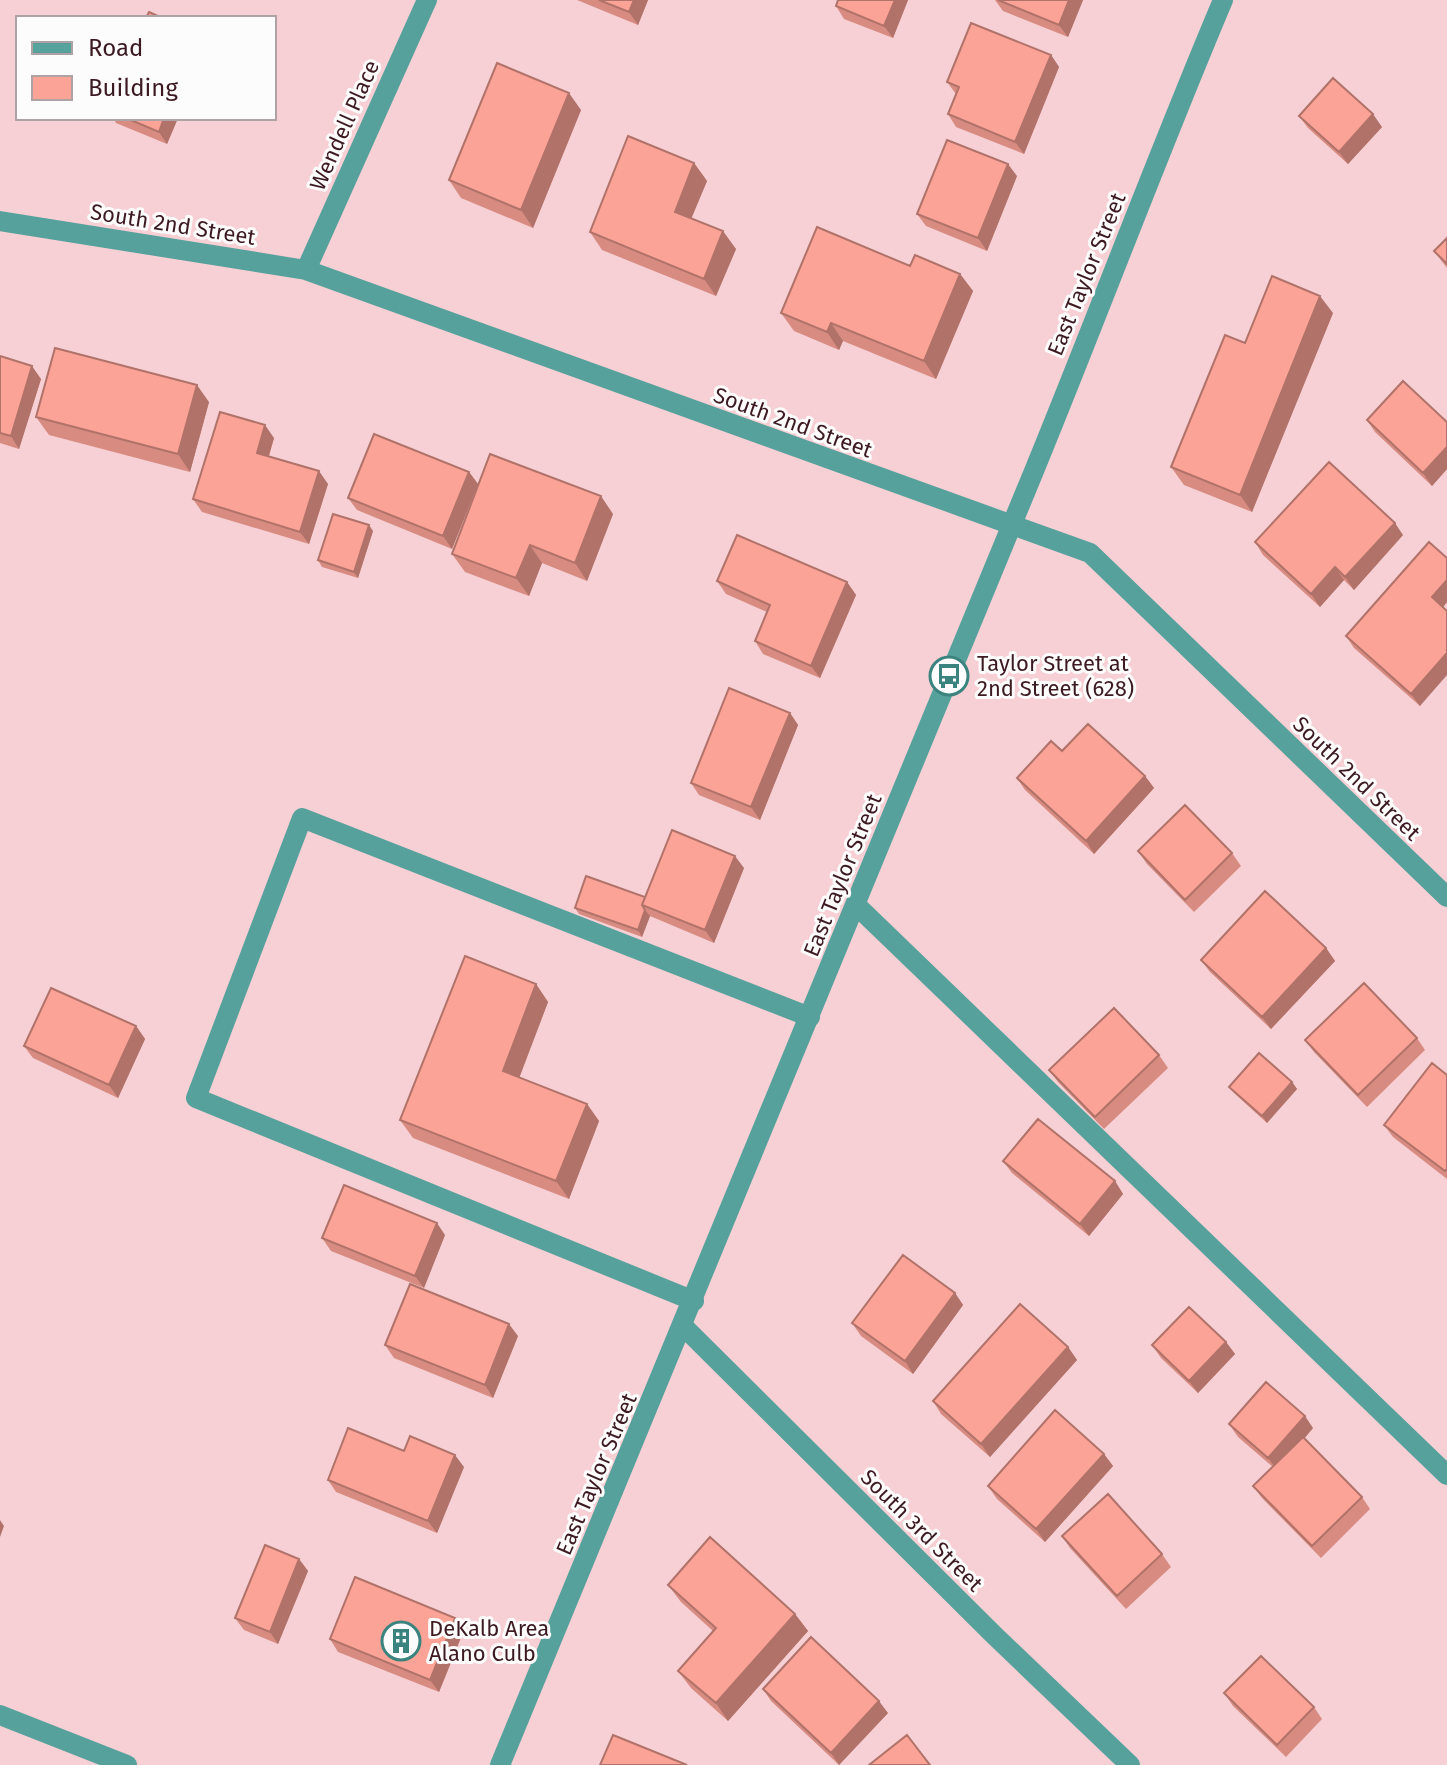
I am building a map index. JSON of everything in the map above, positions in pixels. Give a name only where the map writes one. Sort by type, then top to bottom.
[{"type":"street","name":"Wendell Place","points":[[306,270],[427,0]]},
{"type":"street","name":"East Taylor Street","points":[[500,1765],[694,1301],[1223,0]]},
{"type":"street","name":"South 2nd Street","points":[[0,221],[306,270],[1090,553],[1447,897]]},
{"type":"street","points":[[694,1301],[196,1098],[302,818],[810,1017]]},
{"type":"street","points":[[856,905],[1447,1475]]},
{"type":"street","name":"South 3rd Street","points":[[683,1326],[995,1636],[1130,1765]]},
{"type":"street","points":[[0,1715],[127,1765]]},
{"type":"building","points":[[599,0],[634,0],[629,12]]},
{"type":"building","points":[[838,0],[895,0],[884,26],[836,6]]},
{"type":"building","points":[[998,0],[1069,0],[1059,25]]},
{"type":"building","points":[[971,23],[1051,55],[1015,142],[948,114],[959,87],[947,82]]},
{"type":"building","points":[[497,63],[569,93],[521,210],[449,180]]},
{"type":"building","points":[[1333,78],[1373,114],[1339,152],[1299,116]]},
{"type":"building","points":[[131,120],[163,120],[159,132]]},
{"type":"building","points":[[628,136],[694,163],[675,212],[723,231],[704,279],[590,232]]},
{"type":"building","points":[[947,140],[1008,164],[978,238],[917,214]]},
{"type":"building","points":[[817,227],[910,266],[915,255],[960,274],[924,361],[831,323],[827,332],[781,313]]},
{"type":"building","points":[[1447,238],[1447,264],[1434,251]]},
{"type":"building","points":[[1272,276],[1320,296],[1240,495],[1171,467],[1225,335],[1245,343]]},
{"type":"building","points":[[55,348],[197,385],[178,454],[36,417]]},
{"type":"building","points":[[0,356],[32,366],[11,436],[0,433]]},
{"type":"building","points":[[1403,381],[1447,422],[1447,447],[1423,473],[1367,420]]},
{"type":"building","points":[[220,412],[265,425],[257,453],[319,471],[300,532],[193,499]]},
{"type":"building","points":[[374,434],[469,472],[443,536],[348,498]]},
{"type":"building","points":[[490,454],[601,496],[575,563],[530,545],[516,578],[452,554]]},
{"type":"building","points":[[1329,462],[1395,523],[1345,577],[1335,567],[1311,594],[1255,542]]},
{"type":"building","points":[[333,514],[369,525],[354,572],[318,560]]},
{"type":"building","points":[[737,535],[847,582],[811,666],[755,641],[770,605],[717,581]]},
{"type":"building","points":[[1429,542],[1447,558],[1447,580],[1432,597],[1447,611],[1447,653],[1411,694],[1346,636]]},
{"type":"building","points":[[729,688],[790,713],[751,807],[691,783]]},
{"type":"building","points":[[1088,724],[1145,776],[1086,841],[1017,778],[1051,741],[1062,751]]},
{"type":"building","points":[[1185,805],[1232,853],[1185,900],[1138,851]]},
{"type":"building","points":[[672,830],[735,856],[705,930],[642,905]]},
{"type":"building","points":[[586,876],[645,897],[642,905],[645,910],[638,930],[575,908]]},
{"type":"building","points":[[1265,891],[1326,948],[1262,1017],[1201,960]]},
{"type":"building","points":[[465,956],[536,984],[503,1071],[587,1104],[556,1181],[400,1120]]},
{"type":"building","points":[[1364,983],[1417,1038],[1358,1095],[1305,1040]]},
{"type":"building","points":[[51,988],[136,1026],[109,1085],[24,1046]]},
{"type":"building","points":[[1114,1008],[1159,1055],[1095,1117],[1049,1070]]},
{"type":"building","points":[[1259,1053],[1292,1082],[1262,1116],[1229,1087]]},
{"type":"building","points":[[1432,1063],[1447,1075],[1445,1171],[1384,1125]]},
{"type":"building","points":[[1038,1119],[1115,1181],[1080,1224],[1003,1161]]},
{"type":"building","points":[[344,1185],[437,1223],[415,1276],[322,1238]]},
{"type":"building","points":[[903,1255],[955,1293],[905,1361],[852,1323]]},
{"type":"building","points":[[410,1284],[509,1324],[485,1385],[385,1345]]},
{"type":"building","points":[[1020,1304],[1068,1347],[981,1444],[933,1401]]},
{"type":"building","points":[[1189,1307],[1226,1342],[1189,1381],[1152,1345]]},
{"type":"building","points":[[1266,1382],[1305,1416],[1268,1458],[1229,1424]]},
{"type":"building","points":[[1055,1410],[1104,1454],[1036,1529],[988,1486]]},
{"type":"building","points":[[348,1428],[404,1451],[410,1436],[455,1455],[428,1521],[328,1480]]},
{"type":"building","points":[[1303,1437],[1362,1497],[1312,1546],[1253,1486]]},
{"type":"building","points":[[1108,1494],[1162,1554],[1117,1596],[1062,1536]]},
{"type":"building","points":[[710,1537],[795,1614],[716,1703],[678,1671],[716,1628],[668,1585]]},
{"type":"building","points":[[265,1545],[299,1559],[270,1632],[235,1618]]},
{"type":"building","name":"DeKalb Area Alano Culb","points":[[355,1577],[455,1618],[430,1680],[330,1639]]},
{"type":"building","points":[[811,1637],[879,1701],[831,1753],[763,1689]]},
{"type":"building","points":[[1261,1656],[1314,1707],[1277,1745],[1224,1693]]},
{"type":"building","points":[[613,1735],[687,1765],[600,1765]]},
{"type":"building","points":[[907,1735],[930,1765],[869,1765]]},
{"type":"place","name":"Taylor Street at 2nd Street (628)","points":[[949,676]]},
{"type":"place","name":"DeKalb Area Alano Culb","points":[[401,1641]]}]
